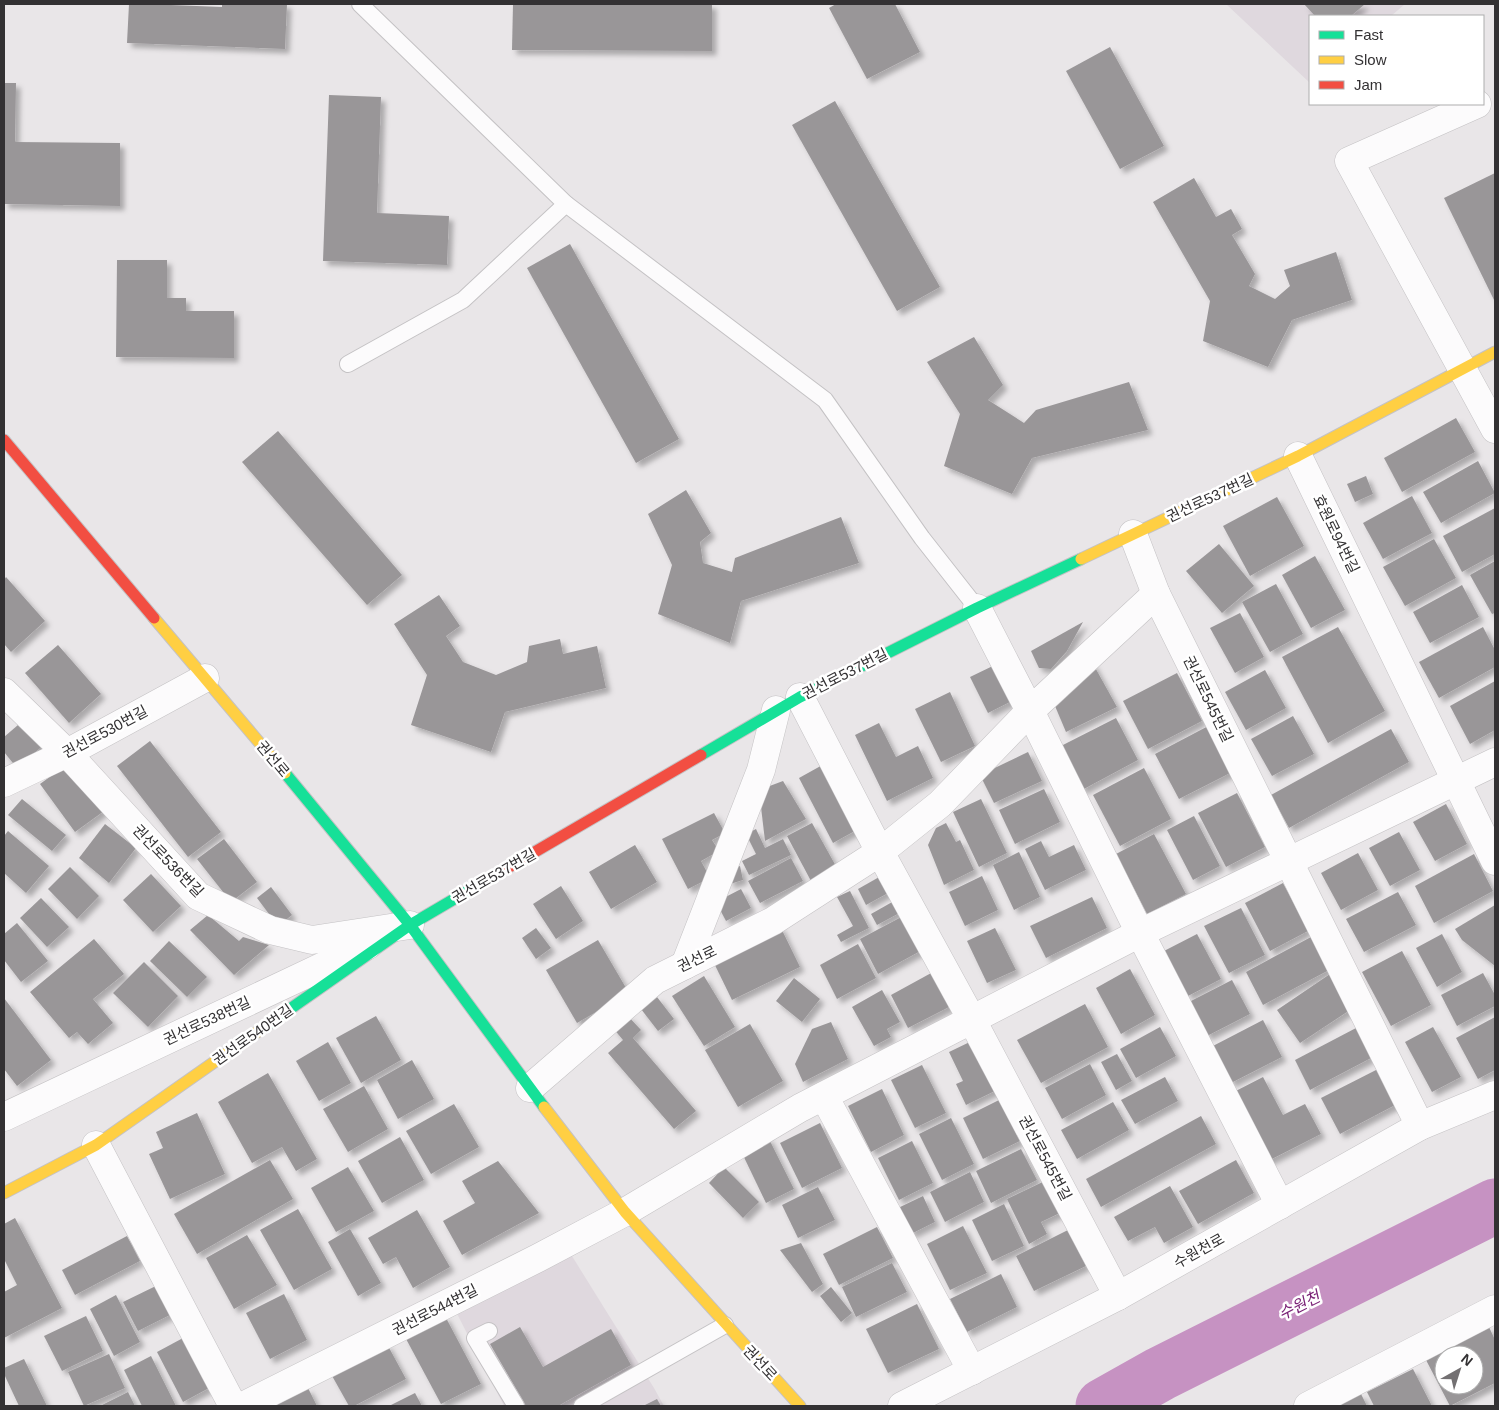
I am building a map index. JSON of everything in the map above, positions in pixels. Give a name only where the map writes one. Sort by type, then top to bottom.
[{"type":"street","points":[[1475,105],[1349,161],[1495,429]]},
{"type":"street","points":[[1298,456],[1495,352]]},
{"type":"street","name":"권선로","points":[[4,440],[410,925],[530,1088],[625,1212],[800,1406]]},
{"type":"street","name":"권선로537번길","points":[[410,925],[800,696],[977,608],[1298,456]]},
{"type":"street","name":"효원로94번길","points":[[1298,456],[1456,781]]},
{"type":"street","name":"권선로545번길","points":[[1133,534],[1156,594],[1420,1126]]},
{"type":"street","points":[[880,852],[940,804],[1030,711],[1156,594]]},
{"type":"street","points":[[977,608],[1140,933],[1280,1205]]},
{"type":"street","name":"권선로530번길","points":[[4,783],[67,753],[205,678]]},
{"type":"street","name":"권선로536번길","points":[[4,692],[67,753],[198,896],[270,930],[312,940],[410,925]]},
{"type":"street","name":"권선로545번길","points":[[800,696],[880,852],[972,1020],[1118,1296]]},
{"type":"street","points":[[685,965],[761,770],[776,710]]},
{"type":"street","points":[[625,1212],[800,1108],[1140,933],[1495,762]]},
{"type":"street","points":[[1456,781],[1495,861]]},
{"type":"street","name":"권선로","points":[[530,1088],[655,980],[773,921],[880,852]]},
{"type":"street","name":"권선로538번길","points":[[4,1118],[410,925]]},
{"type":"street","name":"권선로540번길","points":[[4,1193],[96,1145],[410,925]]},
{"type":"street","name":"수원천로","points":[[902,1406],[1118,1296],[1420,1126],[1495,1095]]},
{"type":"street","points":[[824,1096],[972,1371]]},
{"type":"street","points":[[96,1145],[233,1406]]},
{"type":"street","name":"권선로544번길","points":[[243,1406],[538,1258],[625,1212]]},
{"type":"street","points":[[1308,1406],[1495,1309]]},
{"type":"lane","points":[[360,4],[566,204],[825,400],[922,538],[977,608]]},
{"type":"lane","points":[[348,364],[464,300],[566,204]]},
{"type":"lane","points":[[582,1406],[725,1325]]},
{"type":"lane","points":[[489,1331],[475,1338],[516,1406]]},
{"type":"shaded area","points":[[1226,4],[1405,4],[1392,15],[1309,15],[1309,82]]},
{"type":"shaded area","points":[[562,1240],[664,1406],[504,1406],[449,1298]]},
{"type":"building","points":[[129,4],[222,7],[222,4],[287,4],[285,49],[127,43]]},
{"type":"building","points":[[513,4],[712,4],[712,51],[512,50]]},
{"type":"building","points":[[836,4],[895,4],[920,52],[867,79],[829,8]]},
{"type":"building","points":[[1304,4],[1365,4],[1352,15],[1314,15]]},
{"type":"building","points":[[1110,47],[1164,146],[1120,169],[1066,71]]},
{"type":"building","points":[[4,83],[16,83],[15,142],[120,143],[120,206],[4,204]]},
{"type":"building","points":[[329,95],[381,97],[377,213],[449,216],[447,265],[323,261]]},
{"type":"building","points":[[835,101],[940,287],[897,311],[792,125]]},
{"type":"building","points":[[1495,173],[1495,302],[1444,198]]},
{"type":"building","points":[[1194,178],[1216,217],[1231,209],[1242,229],[1232,235],[1255,274],[1249,286],[1275,299],[1290,286],[1284,270],[1336,252],[1352,300],[1292,320],[1268,367],[1203,341],[1210,301],[1153,202]]},
{"type":"building","points":[[570,244],[679,439],[636,463],[527,268]]},
{"type":"building","points":[[117,260],[167,260],[167,298],[186,298],[186,311],[234,311],[234,358],[116,357]]},
{"type":"building","points":[[974,337],[1003,385],[988,400],[1024,423],[1036,410],[1129,382],[1148,430],[1032,458],[1012,494],[944,466],[960,414],[927,362]]},
{"type":"building","points":[[1456,418],[1475,452],[1402,492],[1384,458]]},
{"type":"building","points":[[278,431],[402,575],[367,605],[242,462]]},
{"type":"building","points":[[1478,461],[1495,493],[1441,523],[1423,492]]},
{"type":"building","points":[[1366,476],[1373,494],[1355,502],[1347,484]]},
{"type":"building","points":[[686,490],[711,533],[700,542],[703,563],[732,572],[735,558],[841,517],[859,563],[741,601],[730,643],[658,614],[672,565],[648,514]]},
{"type":"building","points":[[1412,496],[1432,533],[1383,559],[1363,523]]},
{"type":"building","points":[[1277,497],[1304,546],[1250,576],[1223,526]]},
{"type":"building","points":[[1495,508],[1495,554],[1462,572],[1443,536]]},
{"type":"building","points":[[1434,539],[1456,578],[1405,606],[1383,567]]},
{"type":"building","points":[[1219,544],[1254,586],[1222,613],[1186,571]]},
{"type":"building","points":[[1315,556],[1345,610],[1311,628],[1282,575]]},
{"type":"building","points":[[1495,561],[1495,613],[1492,614],[1470,575]]},
{"type":"building","points":[[6,577],[45,621],[11,652],[4,644],[4,580]]},
{"type":"building","points":[[1276,584],[1303,634],[1270,652],[1242,602]]},
{"type":"building","points":[[1462,585],[1479,617],[1430,643],[1413,612]]},
{"type":"building","points":[[439,595],[460,626],[446,636],[463,662],[496,675],[527,662],[529,646],[560,639],[563,654],[597,646],[606,688],[505,712],[491,752],[411,725],[427,675],[394,624]]},
{"type":"building","points":[[1240,613],[1264,657],[1235,673],[1210,628]]},
{"type":"building","points":[[1083,622],[1067,651],[1051,669],[1039,668],[1031,651]]},
{"type":"building","points":[[1338,627],[1385,711],[1328,743],[1282,657]]},
{"type":"building","points":[[1483,627],[1495,650],[1495,667],[1439,698],[1419,662]]},
{"type":"building","points":[[58,645],[101,694],[69,723],[25,673]]},
{"type":"building","points":[[1001,662],[1018,698],[988,713],[970,677]]},
{"type":"building","points":[[1092,662],[1117,707],[1066,732],[1055,706]]},
{"type":"building","points":[[1265,670],[1286,708],[1246,730],[1225,692]]},
{"type":"building","points":[[1177,673],[1202,721],[1148,749],[1123,701]]},
{"type":"building","points":[[1495,681],[1495,730],[1470,744],[1450,706]]},
{"type":"building","points":[[950,692],[975,746],[941,762],[915,709]]},
{"type":"building","points":[[1293,716],[1314,754],[1272,776],[1251,739]]},
{"type":"building","points":[[1116,718],[1138,760],[1082,790],[1059,747]]},
{"type":"building","points":[[25,719],[46,743],[17,768],[4,752],[4,737]]},
{"type":"building","points":[[879,723],[896,757],[918,746],[933,778],[887,801],[855,735]]},
{"type":"building","points":[[1214,723],[1238,769],[1179,799],[1155,754]]},
{"type":"building","points":[[1391,729],[1409,762],[1289,828],[1271,795]]},
{"type":"building","points":[[150,741],[221,832],[188,857],[117,766]]},
{"type":"building","points":[[1028,752],[1042,781],[994,803],[980,775]]},
{"type":"building","points":[[69,763],[104,811],[75,832],[40,784]]},
{"type":"building","points":[[826,763],[862,827],[833,843],[799,778]]},
{"type":"building","points":[[1144,768],[1171,819],[1120,846],[1093,795]]},
{"type":"building","points":[[783,781],[806,819],[765,841],[759,790]]},
{"type":"building","points":[[1044,789],[1060,822],[1015,844],[999,810]]},
{"type":"building","points":[[1237,793],[1265,847],[1226,867],[1198,813]]},
{"type":"building","points":[[22,799],[66,835],[52,851],[8,815]]},
{"type":"building","points":[[981,799],[1007,853],[979,867],[953,812]]},
{"type":"building","points":[[1446,804],[1467,844],[1435,861],[1413,822]]},
{"type":"building","points":[[714,813],[725,833],[712,840],[719,851],[701,861],[710,878],[688,889],[662,839]]},
{"type":"building","points":[[1194,816],[1220,866],[1193,880],[1167,830]]},
{"type":"building","points":[[812,823],[837,868],[811,881],[787,836]]},
{"type":"building","points":[[946,823],[956,842],[960,840],[974,870],[944,885],[928,845],[936,828]]},
{"type":"building","points":[[105,824],[136,848],[109,883],[79,858]]},
{"type":"building","points":[[756,829],[765,848],[783,839],[791,855],[749,875],[742,861],[756,854],[746,834]]},
{"type":"building","points":[[8,831],[49,866],[26,893],[4,873],[4,836]]},
{"type":"building","points":[[1399,832],[1420,870],[1390,886],[1369,848]]},
{"type":"building","points":[[1154,834],[1186,894],[1147,914],[1116,854]]},
{"type":"building","points":[[224,839],[257,882],[231,902],[197,859]]},
{"type":"building","points":[[1041,841],[1049,857],[1074,845],[1086,870],[1045,890],[1025,849]]},
{"type":"building","points":[[635,845],[657,882],[611,909],[589,872]]},
{"type":"building","points":[[1019,852],[1040,897],[1014,910],[993,865]]},
{"type":"building","points":[[1358,853],[1378,890],[1341,910],[1321,873]]},
{"type":"building","points":[[1474,854],[1493,891],[1434,923],[1415,886]]},
{"type":"building","points":[[791,858],[803,881],[760,903],[748,881]]},
{"type":"building","points":[[740,866],[743,880],[730,884],[727,870]]},
{"type":"building","points":[[70,867],[99,896],[77,919],[48,889]]},
{"type":"building","points":[[151,874],[181,906],[153,932],[123,900]]},
{"type":"building","points":[[881,876],[890,892],[866,905],[858,889]]},
{"type":"building","points":[[982,876],[998,910],[965,926],[949,892]]},
{"type":"building","points":[[1283,883],[1308,931],[1270,951],[1245,903]]},
{"type":"building","points":[[561,886],[583,921],[556,939],[533,904]]},
{"type":"building","points":[[271,887],[292,915],[278,926],[257,898]]},
{"type":"building","points":[[741,889],[751,908],[726,921],[716,902]]},
{"type":"building","points":[[850,891],[869,928],[841,942],[837,935],[853,926],[837,897]]},
{"type":"building","points":[[1398,892],[1416,925],[1364,952],[1346,919]]},
{"type":"building","points":[[901,897],[907,909],[877,925],[871,914]]},
{"type":"building","points":[[1092,897],[1107,928],[1046,958],[1030,926]]},
{"type":"building","points":[[41,898],[69,927],[47,947],[20,918]]},
{"type":"building","points":[[1495,905],[1495,966],[1462,940],[1455,929]]},
{"type":"building","points":[[1241,908],[1265,955],[1229,973],[1204,926]]},
{"type":"building","points":[[907,914],[926,948],[878,974],[860,939]]},
{"type":"building","points":[[208,915],[239,941],[243,937],[269,945],[234,975],[190,930]]},
{"type":"building","points":[[17,923],[48,961],[21,982],[4,960],[4,934]]},
{"type":"building","points":[[780,926],[800,967],[732,1000],[712,959]]},
{"type":"building","points":[[536,928],[551,948],[536,959],[522,938]]},
{"type":"building","points":[[995,928],[1016,970],[987,983],[967,941]]},
{"type":"building","points":[[1197,934],[1221,979],[1188,996],[1164,951]]},
{"type":"building","points":[[1442,934],[1462,972],[1437,987],[1416,948]]},
{"type":"building","points":[[1311,937],[1329,970],[1263,1005],[1246,972]]},
{"type":"building","points":[[94,939],[124,974],[93,999],[113,1023],[88,1044],[77,1032],[69,1038],[30,992]]},
{"type":"building","points":[[598,940],[629,993],[577,1023],[546,970]]},
{"type":"building","points":[[169,941],[207,977],[187,997],[150,961]]},
{"type":"building","points":[[858,944],[876,978],[837,999],[820,965]]},
{"type":"building","points":[[1402,951],[1431,1005],[1391,1026],[1362,972]]},
{"type":"building","points":[[144,962],[178,996],[148,1027],[113,993]]},
{"type":"building","points":[[1130,969],[1155,1015],[1121,1034],[1096,988]]},
{"type":"building","points":[[933,972],[951,1006],[908,1028],[891,995]]},
{"type":"building","points":[[1333,972],[1356,1006],[1300,1043],[1277,1010]]},
{"type":"building","points":[[1483,973],[1495,995],[1495,1006],[1457,1026],[1441,995]]},
{"type":"building","points":[[704,976],[735,1027],[704,1046],[672,996]]},
{"type":"building","points":[[794,978],[820,999],[802,1022],[776,1001]]},
{"type":"building","points":[[1232,980],[1250,1014],[1207,1036],[1189,1002]]},
{"type":"building","points":[[882,990],[900,1022],[887,1029],[891,1037],[874,1046],[852,1007]]},
{"type":"building","points":[[657,997],[674,1019],[658,1031],[641,1009]]},
{"type":"building","points":[[4,998],[51,1060],[17,1086],[4,1069]]},
{"type":"building","points":[[1085,1004],[1108,1047],[1041,1083],[1017,1040]]},
{"type":"building","points":[[627,1015],[641,1030],[633,1038],[696,1111],[674,1129],[608,1053],[623,1040],[613,1028]]},
{"type":"building","points":[[376,1016],[401,1060],[361,1083],[336,1038]]},
{"type":"building","points":[[1495,1017],[1495,1070],[1478,1079],[1456,1038]]},
{"type":"building","points":[[1263,1020],[1282,1057],[1231,1083],[1211,1047]]},
{"type":"building","points":[[831,1022],[848,1059],[803,1082],[795,1064],[812,1029]]},
{"type":"building","points":[[750,1024],[783,1081],[738,1107],[705,1050]]},
{"type":"building","points":[[1160,1027],[1176,1056],[1136,1078],[1120,1049]]},
{"type":"building","points":[[1433,1027],[1461,1077],[1432,1092],[1405,1042]]},
{"type":"building","points":[[1356,1028],[1371,1058],[1310,1090],[1295,1060]]},
{"type":"building","points":[[976,1039],[1001,1088],[966,1105],[956,1084],[963,1081],[949,1052]]},
{"type":"building","points":[[328,1042],[351,1083],[319,1101],[296,1061]]},
{"type":"building","points":[[1117,1054],[1132,1081],[1116,1090],[1101,1062]]},
{"type":"building","points":[[412,1060],[434,1099],[398,1119],[377,1080]]},
{"type":"building","points":[[1090,1064],[1106,1095],[1062,1119],[1045,1088]]},
{"type":"building","points":[[922,1065],[946,1113],[915,1128],[891,1080]]},
{"type":"building","points":[[1378,1069],[1397,1104],[1340,1134],[1321,1098]]},
{"type":"building","points":[[268,1073],[317,1159],[296,1171],[282,1147],[252,1163],[218,1102]]},
{"type":"building","points":[[1165,1077],[1178,1101],[1135,1124],[1121,1100]]},
{"type":"building","points":[[1263,1077],[1283,1115],[1305,1104],[1321,1134],[1264,1163],[1228,1095]]},
{"type":"building","points":[[364,1086],[388,1129],[348,1152],[323,1109]]},
{"type":"building","points":[[882,1089],[904,1135],[871,1152],[848,1106]]},
{"type":"building","points":[[999,1100],[1020,1141],[983,1159],[963,1118]]},
{"type":"building","points":[[1113,1102],[1129,1130],[1077,1159],[1061,1130]]},
{"type":"building","points":[[454,1104],[479,1147],[431,1174],[406,1131]]},
{"type":"building","points":[[197,1113],[225,1174],[170,1199],[149,1154],[163,1148],[156,1132]]},
{"type":"building","points":[[1201,1116],[1216,1144],[1101,1207],[1086,1179]]},
{"type":"building","points":[[951,1118],[974,1164],[942,1180],[919,1134]]},
{"type":"building","points":[[820,1123],[842,1168],[802,1188],[780,1143]]},
{"type":"building","points":[[400,1137],[424,1180],[382,1203],[358,1161]]},
{"type":"building","points":[[768,1137],[794,1189],[766,1203],[741,1151]]},
{"type":"building","points":[[912,1141],[933,1183],[899,1200],[878,1158]]},
{"type":"building","points":[[1021,1149],[1037,1180],[991,1203],[976,1171]]},
{"type":"building","points":[[270,1160],[293,1199],[197,1254],[174,1214]]},
{"type":"building","points":[[1236,1160],[1254,1193],[1198,1224],[1179,1191]]},
{"type":"building","points":[[498,1161],[539,1213],[462,1255],[443,1221],[475,1203],[462,1181]]},
{"type":"building","points":[[348,1167],[374,1211],[336,1232],[311,1188]]},
{"type":"building","points":[[724,1167],[759,1202],[743,1218],[709,1183]]},
{"type":"building","points":[[970,1172],[984,1202],[945,1222],[930,1192]]},
{"type":"building","points":[[1049,1179],[1064,1211],[1041,1222],[1047,1234],[1029,1244],[1007,1199]]},
{"type":"building","points":[[1170,1186],[1193,1227],[1164,1243],[1155,1227],[1128,1241],[1114,1217]]},
{"type":"building","points":[[818,1187],[835,1220],[798,1238],[782,1205]]},
{"type":"building","points":[[923,1196],[935,1222],[911,1234],[898,1208]]},
{"type":"building","points":[[1004,1204],[1024,1246],[992,1261],[972,1220]]},
{"type":"building","points":[[298,1209],[332,1269],[294,1290],[260,1230]]},
{"type":"building","points":[[417,1210],[450,1267],[413,1288],[396,1257],[383,1264],[368,1238]]},
{"type":"building","points":[[15,1218],[62,1308],[4,1338],[4,1292],[17,1285],[4,1259],[4,1224]]},
{"type":"building","points":[[963,1226],[987,1273],[950,1290],[927,1244]]},
{"type":"building","points":[[877,1227],[893,1258],[839,1285],[823,1254]]},
{"type":"building","points":[[350,1229],[381,1283],[358,1296],[328,1242]]},
{"type":"building","points":[[1068,1230],[1086,1266],[1034,1291],[1016,1256]]},
{"type":"building","points":[[247,1235],[277,1285],[234,1309],[206,1258]]},
{"type":"building","points":[[127,1236],[140,1261],[75,1295],[62,1270]]},
{"type":"building","points":[[801,1243],[823,1284],[812,1292],[780,1250]]},
{"type":"building","points":[[892,1263],[907,1292],[856,1317],[842,1287]]},
{"type":"building","points":[[1001,1274],[1017,1307],[967,1332],[950,1299]]},
{"type":"building","points":[[162,1283],[176,1312],[138,1331],[123,1302]]},
{"type":"building","points":[[831,1287],[852,1313],[841,1322],[820,1296]]},
{"type":"building","points":[[284,1294],[307,1340],[270,1359],[246,1313]]},
{"type":"building","points":[[116,1295],[140,1342],[114,1356],[90,1309]]},
{"type":"building","points":[[917,1304],[939,1349],[888,1373],[866,1329]]},
{"type":"building","points":[[86,1316],[103,1351],[62,1371],[44,1336]]},
{"type":"building","points":[[445,1316],[481,1384],[441,1404],[405,1337]]},
{"type":"building","points":[[520,1327],[543,1367],[611,1329],[631,1365],[558,1406],[526,1406],[490,1344]]},
{"type":"building","points":[[1489,1327],[1495,1340],[1495,1383],[1484,1389],[1484,1345],[1455,1345]]},
{"type":"building","points":[[183,1338],[209,1388],[183,1402],[157,1352]]},
{"type":"building","points":[[387,1344],[406,1379],[354,1406],[349,1406],[331,1374]]},
{"type":"building","points":[[109,1354],[125,1388],[84,1406],[68,1372]]},
{"type":"building","points":[[151,1356],[176,1406],[142,1406],[124,1370]]},
{"type":"building","points":[[1434,1356],[1434,1375],[1426,1360]]},
{"type":"building","points":[[24,1359],[47,1406],[19,1406],[4,1374],[4,1368]]},
{"type":"building","points":[[1413,1369],[1432,1406],[1374,1406],[1367,1392]]},
{"type":"building","points":[[308,1388],[317,1406],[274,1406]]},
{"type":"building","points":[[128,1392],[135,1406],[100,1406]]},
{"type":"building","points":[[415,1393],[422,1406],[389,1406]]},
{"type":"building","points":[[1361,1394],[1367,1406],[1337,1406]]},
{"type":"building","points":[[1444,1395],[1472,1395],[1450,1406]]},
{"type":"building","points":[[657,1399],[661,1406],[643,1406]]},
{"type":"waterway","name":"수원천","points":[[1103,1406],[1160,1374],[1495,1206]]},
{"type":"traffic: fast","points":[[701,755],[800,697],[977,608],[1081,559]]},
{"type":"traffic: fast","points":[[285,773],[410,925],[544,1107]]},
{"type":"traffic: fast","points":[[260,1030],[410,925],[478,885]]},
{"type":"traffic: slow","points":[[1081,559],[1298,456],[1495,352]]},
{"type":"traffic: slow","points":[[154,618],[285,773]]},
{"type":"traffic: slow","points":[[4,1193],[96,1145],[260,1030]]},
{"type":"traffic: slow","points":[[544,1107],[625,1212],[800,1406]]},
{"type":"traffic: jam","points":[[4,440],[154,618]]},
{"type":"traffic: jam","points":[[478,885],[701,755]]}]
